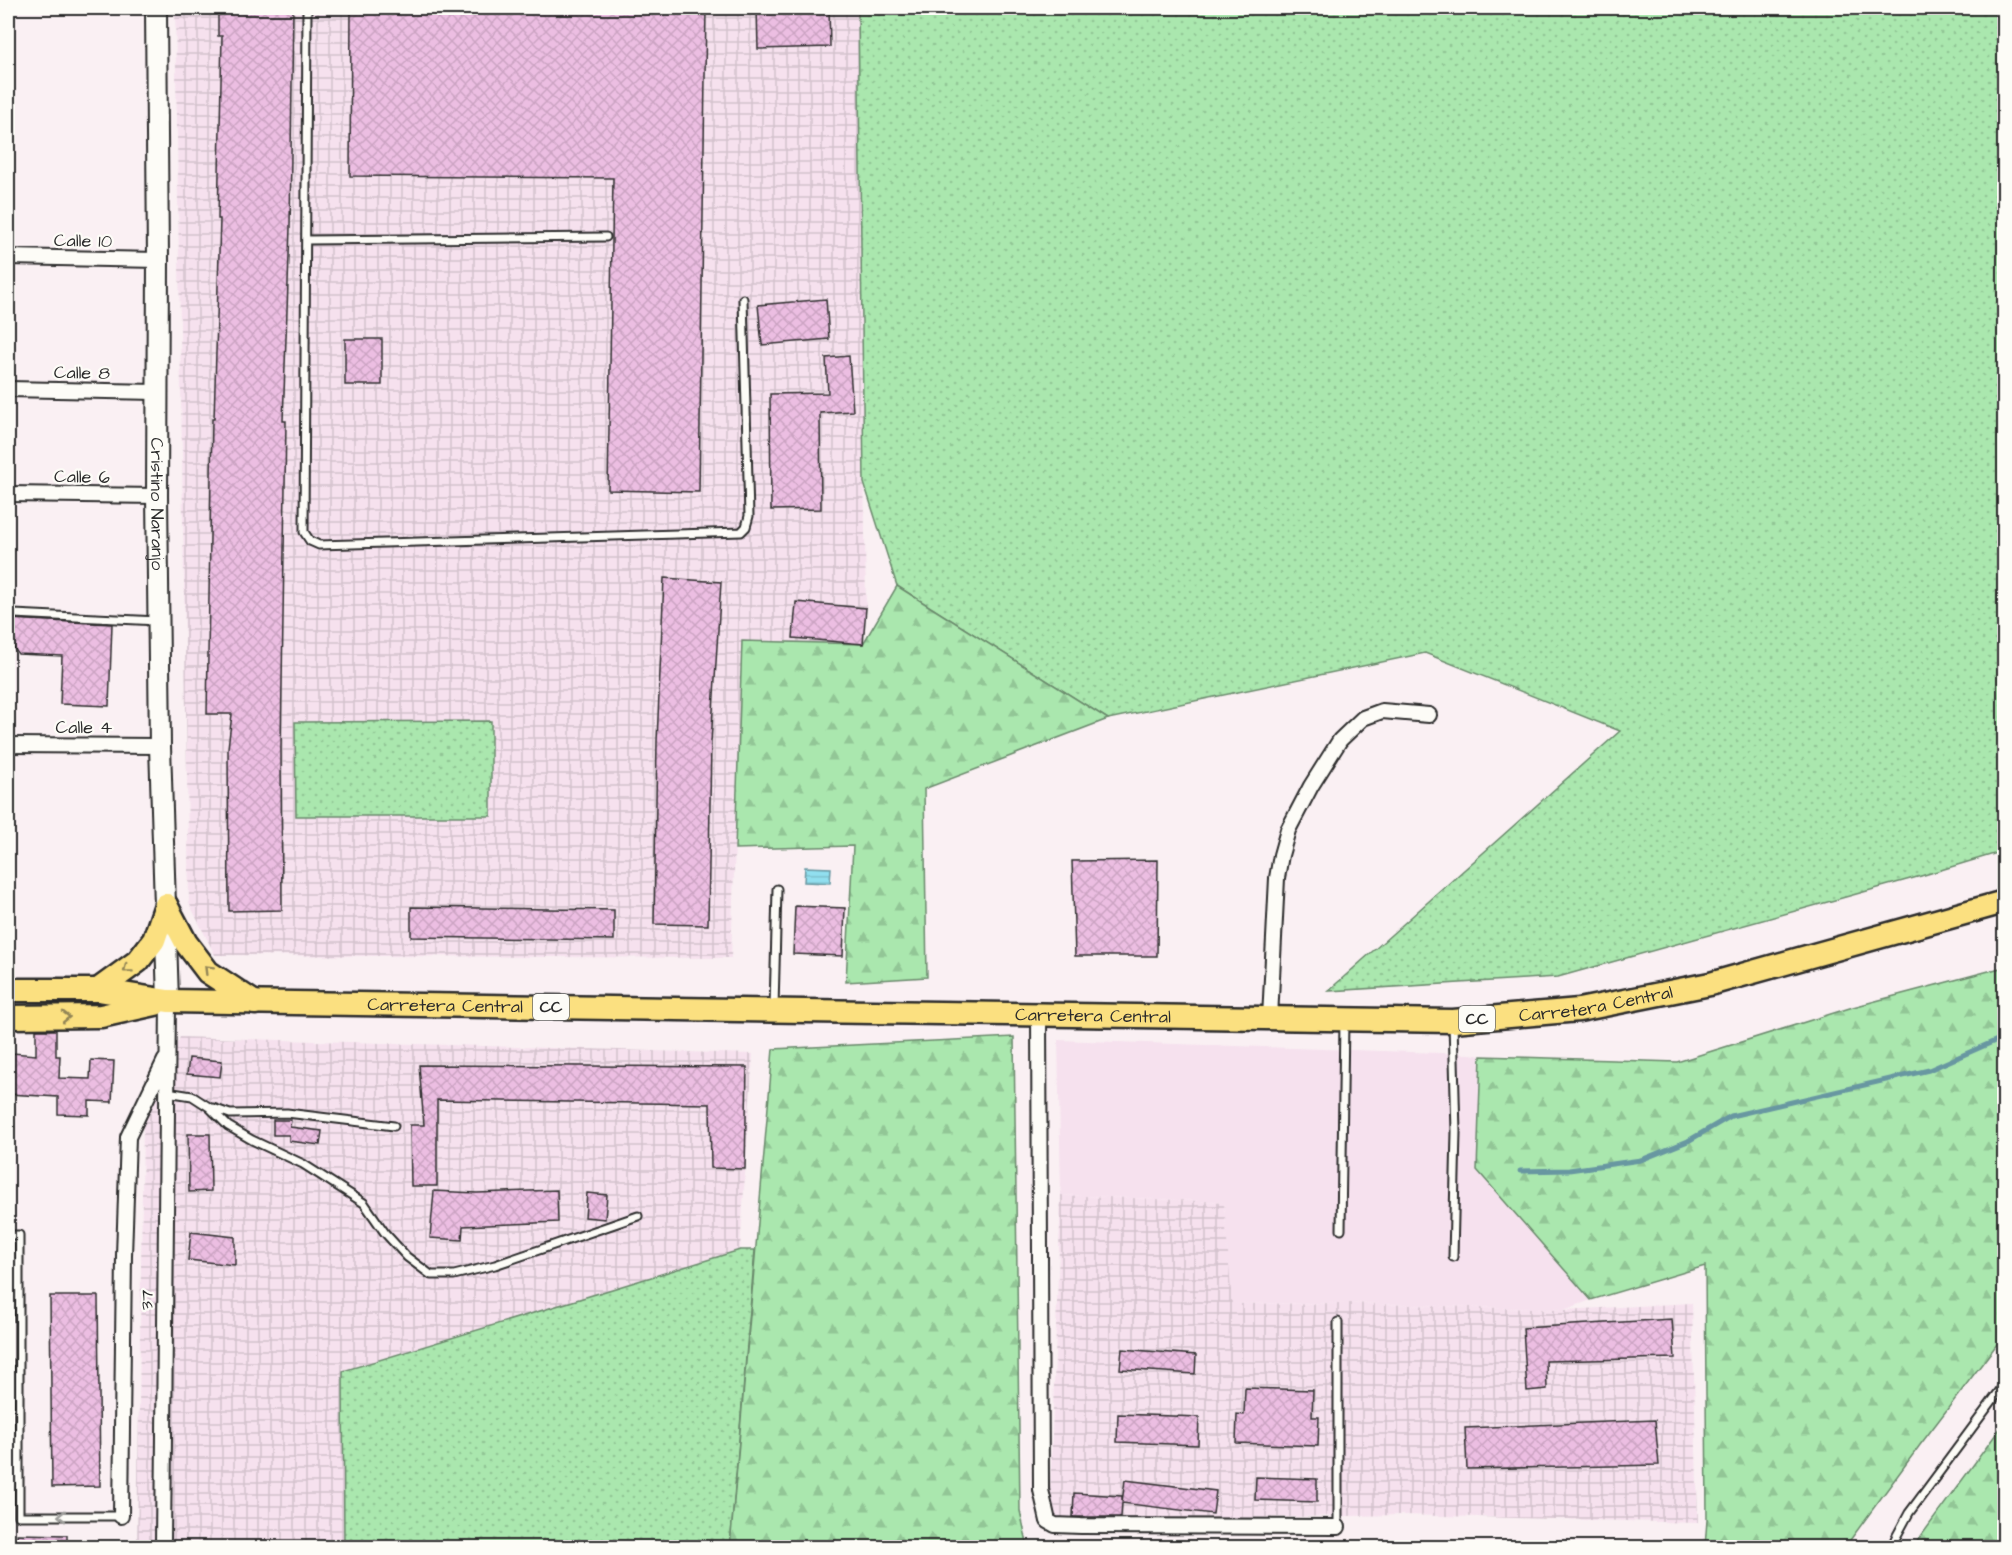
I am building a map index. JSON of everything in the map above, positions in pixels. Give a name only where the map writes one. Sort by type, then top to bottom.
[{"type":"main road","name":"Carretera Central","points":[[8,990],[98,990],[168,1001],[255,1003],[1453,1021],[1580,1010],[1710,984],[2004,902]]},
{"type":"main road","points":[[98,990],[138,961],[154,940],[166,905]]},
{"type":"main road","points":[[166,905],[186,943],[208,972],[255,1003]]},
{"type":"main road","name":"Carretera Central","points":[[8,1017],[101,1016],[168,1001]]},
{"type":"street","name":"Cristino Naranjo","points":[[156,8],[158,621],[168,1001]]},
{"type":"street","name":"Calle 10","points":[[8,257],[158,260]]},
{"type":"street","name":"Calle 8","points":[[8,389],[156,392]]},
{"type":"street","name":"Calle 6","points":[[8,494],[157,496]]},
{"type":"street","points":[[1270,1018],[1277,878],[1281,855],[1288,830],[1311,786],[1340,740],[1362,718],[1382,711],[1429,715]]},
{"type":"street","name":"Calle 4","points":[[8,745],[160,746]]},
{"type":"street","name":"37","points":[[163,1546],[168,1001]]},
{"type":"street","points":[[1039,1014],[1041,1490],[1048,1521],[1056,1525],[1081,1526],[1338,1527]]},
{"type":"street","name":"37","points":[[121,1516],[124,1255],[128,1137],[167,1056]]},
{"type":"lane","points":[[307,8],[304,532],[310,541],[320,545],[741,532],[746,527],[749,516],[743,299]]},
{"type":"lane","points":[[306,240],[606,237]]},
{"type":"lane","points":[[14,614],[158,621]]},
{"type":"lane","points":[[774,1010],[777,889]]},
{"type":"lane","points":[[1341,1230],[1344,1019]]},
{"type":"lane","points":[[1453,1021],[1456,1132],[1453,1257]]},
{"type":"lane","points":[[167,1092],[192,1096],[209,1107],[228,1126],[303,1164],[364,1203],[385,1233],[430,1275],[454,1275],[495,1265],[638,1216]]},
{"type":"lane","points":[[209,1107],[230,1114],[287,1113],[394,1126]]},
{"type":"lane","points":[[8,1235],[19,1235],[19,1516],[121,1516]]},
{"type":"lane","points":[[1338,1322],[1338,1527]]},
{"type":"lane","points":[[1892,1548],[1909,1513],[2004,1384]]},
{"type":"shaded area","points":[[175,8],[858,8],[866,608],[863,644],[742,642],[731,958],[215,955],[189,903]]},
{"type":"shaded area","points":[[180,1037],[753,1054],[740,1250],[344,1371],[344,1547],[347,1547],[137,1548],[143,1125]]},
{"type":"shaded area","points":[[1058,1040],[1481,1056],[1477,1170],[1591,1300],[1564,1310],[1348,1303],[1231,1304],[1224,1202],[1061,1195]]},
{"type":"shaded area","points":[[1061,1195],[1224,1202],[1232,1304],[1348,1303],[1564,1310],[1692,1303],[1698,1523],[1404,1515],[1121,1520],[1049,1517]]},
{"type":"green space","points":[[858,8],[2004,8],[2004,851],[1558,977],[1328,991],[1620,731],[1425,653],[1108,719],[897,586],[864,483]]},
{"type":"green space","points":[[897,586],[1108,719],[924,789],[927,977],[846,982],[853,846],[735,849],[742,641],[863,644]]},
{"type":"green space","points":[[491,721],[491,816],[296,816],[295,722]]},
{"type":"green space","points":[[2004,967],[2004,1335],[1845,1547],[1705,1547],[1707,1520],[1705,1266],[1591,1300],[1477,1170],[1481,1056],[1677,1062],[1853,1007]]},
{"type":"green space","points":[[1014,1037],[1020,1511],[1028,1547],[730,1547],[773,1049]]},
{"type":"green space","points":[[740,1250],[755,1250],[730,1547],[344,1547],[343,1371]]},
{"type":"green space","points":[[2004,1423],[2004,1547],[1913,1547]]},
{"type":"water","points":[[805,867],[831,868],[830,883],[804,882]]},
{"type":"building","points":[[218,8],[293,8],[290,228],[283,421],[286,421],[281,748],[282,910],[229,911],[228,748],[232,714],[207,714],[212,419],[214,419],[220,219],[218,219],[222,36],[218,36]]},
{"type":"building","points":[[351,8],[706,8],[699,492],[608,490],[613,178],[350,176]]},
{"type":"building","points":[[757,8],[829,8],[830,47],[758,49]]},
{"type":"building","points":[[826,299],[829,339],[762,345],[758,305]]},
{"type":"building","points":[[345,339],[382,339],[382,385],[345,385]]},
{"type":"building","points":[[849,356],[853,411],[820,413],[821,509],[771,510],[770,394],[828,393],[826,358]]},
{"type":"building","points":[[664,578],[721,582],[711,743],[708,925],[654,924],[657,741]]},
{"type":"building","points":[[796,602],[866,608],[863,644],[793,638]]},
{"type":"building","points":[[8,619],[112,624],[109,706],[60,704],[62,656],[18,654],[12,645],[8,645]]},
{"type":"building","points":[[1158,860],[1157,956],[1075,956],[1072,861]]},
{"type":"building","points":[[795,906],[845,908],[843,956],[793,954]]},
{"type":"building","points":[[411,907],[614,910],[614,940],[411,937]]},
{"type":"building","points":[[36,1030],[56,1030],[56,1056],[60,1056],[59,1078],[90,1079],[91,1060],[114,1061],[112,1102],[89,1101],[89,1115],[58,1114],[58,1097],[8,1094],[8,1072],[11,1072],[12,1053],[36,1055]]},
{"type":"building","points":[[189,1058],[222,1061],[220,1077],[187,1074]]},
{"type":"building","points":[[419,1065],[747,1067],[745,1169],[711,1168],[710,1104],[437,1100],[437,1186],[411,1186],[410,1125],[424,1125]]},
{"type":"building","points":[[273,1120],[291,1120],[290,1127],[322,1131],[320,1145],[289,1141],[289,1135],[273,1135]]},
{"type":"building","points":[[188,1134],[210,1134],[211,1191],[189,1192]]},
{"type":"building","points":[[557,1190],[558,1222],[463,1226],[462,1240],[430,1238],[434,1191],[477,1193]]},
{"type":"building","points":[[587,1193],[607,1195],[605,1219],[585,1217]]},
{"type":"building","points":[[191,1232],[235,1237],[235,1265],[188,1260]]},
{"type":"building","points":[[50,1296],[98,1296],[100,1486],[52,1487]]},
{"type":"building","points":[[1672,1319],[1675,1358],[1546,1361],[1547,1389],[1527,1391],[1523,1328]]},
{"type":"building","points":[[1122,1349],[1196,1355],[1195,1374],[1120,1369]]},
{"type":"building","points":[[1245,1388],[1313,1390],[1312,1417],[1319,1417],[1318,1446],[1236,1443],[1237,1414],[1244,1415]]},
{"type":"building","points":[[1118,1414],[1199,1417],[1198,1445],[1117,1442]]},
{"type":"building","points":[[1655,1420],[1659,1465],[1467,1469],[1465,1428]]},
{"type":"building","points":[[1256,1477],[1317,1479],[1317,1502],[1255,1500]]},
{"type":"building","points":[[1125,1480],[1216,1491],[1213,1514],[1122,1503],[1121,1517],[1073,1517],[1074,1493],[1122,1496],[1122,1502]]},
{"type":"building","points":[[17,1534],[67,1535],[67,1548],[17,1548]]},
{"type":"waterway","points":[[1520,1171],[1569,1170],[1641,1160],[1688,1141],[1731,1116],[1929,1070],[2004,1037]]}]
